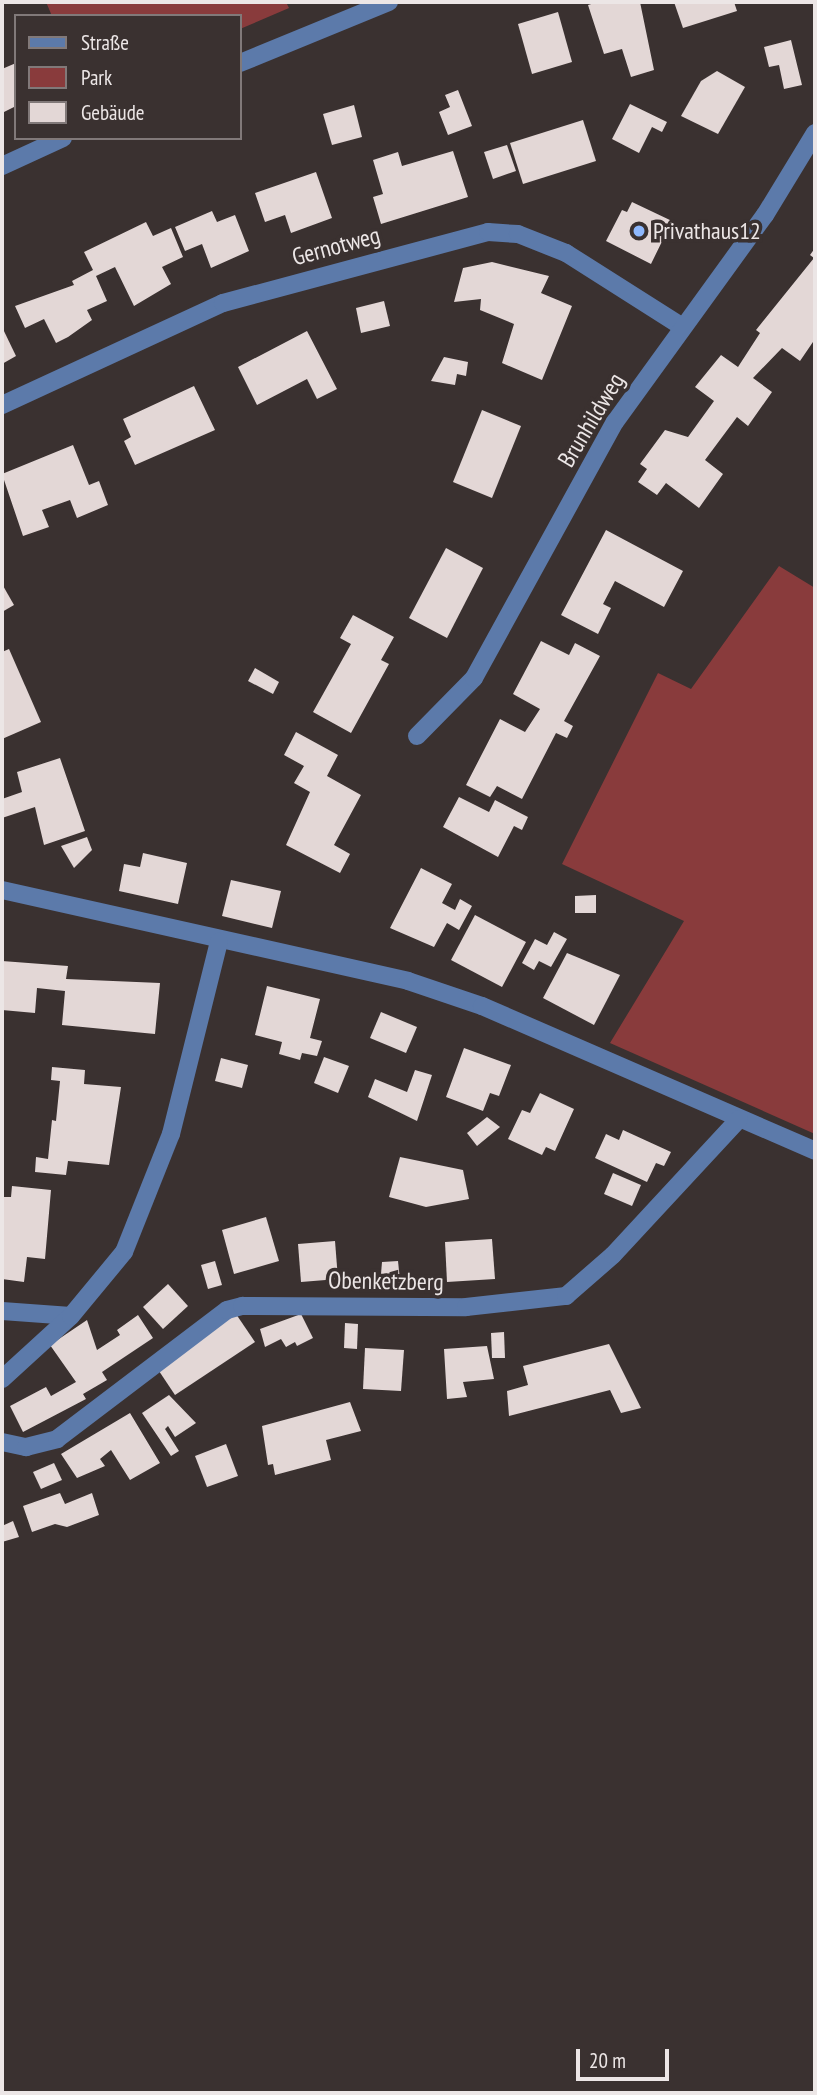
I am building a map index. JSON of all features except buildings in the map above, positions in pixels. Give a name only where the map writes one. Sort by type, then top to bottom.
[{"type":"street","points":[[242,62],[389,2]]},
{"type":"street","name":"Brunhildweg","points":[[417,736],[474,678],[615,422],[681,326],[765,215],[815,132]]},
{"type":"street","points":[[2,166],[59,140]]},
{"type":"street","name":"Gernotweg","points":[[2,405],[223,303],[488,232],[517,234],[566,253],[681,326]]},
{"type":"street","points":[[2,890],[219,942],[433,989],[815,1152]]},
{"type":"street","points":[[2,1379],[71,1316],[124,1252],[175,1122],[219,942]]},
{"type":"street","name":"Obenketzberg","points":[[2,1442],[26,1447],[57,1440],[234,1308],[466,1307],[566,1296],[613,1255],[739,1119]]},
{"type":"street","points":[[2,1311],[71,1316]]},
{"type":"green space","points":[[46,2],[286,2],[289,8],[242,28],[242,14],[51,14]]},
{"type":"green space","points":[[779,566],[815,588],[815,1134],[610,1043],[684,921],[562,864],[658,673],[691,689]]},
{"type":"place","name":"Privathaus12","points":[[639,231]]}]
